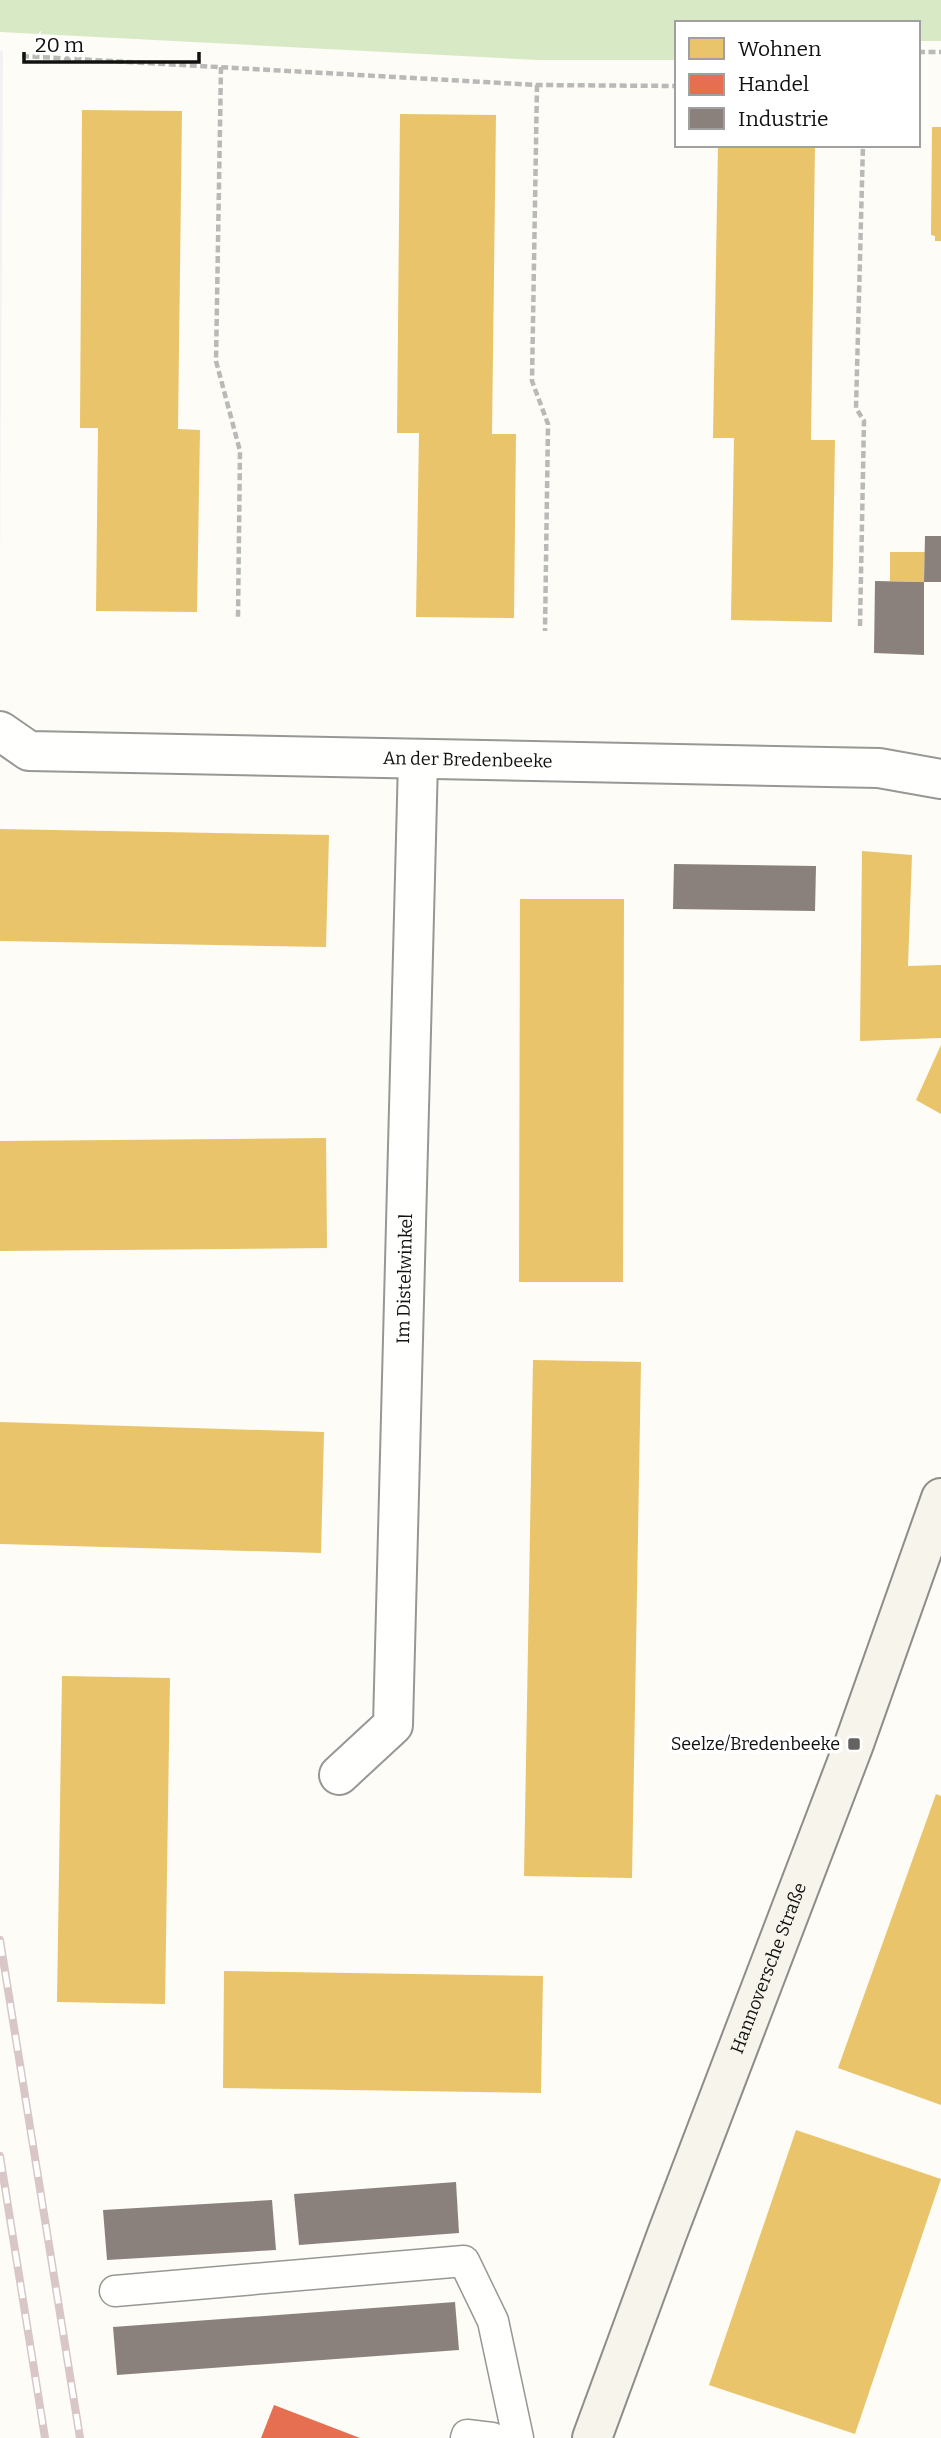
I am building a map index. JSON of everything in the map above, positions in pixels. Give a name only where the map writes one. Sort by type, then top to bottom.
[{"type":"street","name":"An der Bredenbeeke","points":[[0,731],[29,751],[418,761],[879,768],[941,779]]},
{"type":"street","name":"Im Distelwinkel","points":[[339,1775],[393,1725],[418,761]]},
{"type":"street","name":"Hannoversche Straße","points":[[592,2438],[849,1757],[941,1498]]},
{"type":"lane","points":[[115,2291],[464,2262],[493,2321],[518,2438]]},
{"type":"lane","points":[[466,2438],[467,2435],[492,2438]]},
{"type":"path","points":[[920,51],[941,52]]},
{"type":"path","points":[[22,56],[537,85],[675,86]]},
{"type":"path","points":[[221,67],[216,361],[240,452],[238,617]]},
{"type":"path","points":[[537,85],[532,381],[548,424],[545,631]]},
{"type":"path","points":[[860,626],[864,421],[856,408],[863,147]]},
{"type":"shaded area","points":[[0,51],[3,51],[0,565]]},
{"type":"green space","points":[[0,0],[941,0],[941,41],[920,41],[920,21],[675,21],[675,60],[537,60],[0,32]]},
{"type":"building: Wohnen","points":[[82,110],[182,111],[178,429],[200,430],[197,612],[96,611],[98,428],[80,428]]},
{"type":"building: Wohnen","points":[[400,114],[496,115],[492,434],[516,434],[514,618],[416,617],[419,433],[397,433]]},
{"type":"building: Wohnen","points":[[932,127],[941,127],[941,241],[935,241],[935,236],[931,235]]},
{"type":"building: Wohnen","points":[[718,147],[815,147],[811,440],[835,440],[832,622],[731,620],[734,438],[713,438]]},
{"type":"building: Wohnen","points":[[890,552],[925,552],[924,582],[890,581]]},
{"type":"building: Wohnen","points":[[0,829],[329,835],[326,947],[0,941]]},
{"type":"building: Wohnen","points":[[862,851],[912,855],[908,966],[941,965],[941,1038],[860,1041]]},
{"type":"building: Wohnen","points":[[520,899],[624,899],[623,1282],[519,1282]]},
{"type":"building: Wohnen","points":[[941,1045],[941,1114],[916,1100]]},
{"type":"building: Wohnen","points":[[326,1138],[327,1248],[0,1251],[0,1141]]},
{"type":"building: Wohnen","points":[[533,1360],[641,1362],[632,1878],[524,1876]]},
{"type":"building: Wohnen","points":[[0,1422],[324,1432],[321,1553],[0,1544]]},
{"type":"building: Wohnen","points":[[62,1676],[170,1678],[165,2004],[57,2002]]},
{"type":"building: Wohnen","points":[[936,1794],[941,1796],[941,2105],[838,2068]]},
{"type":"building: Wohnen","points":[[224,1971],[543,1976],[541,2093],[223,2088]]},
{"type":"building: Wohnen","points":[[796,2130],[941,2179],[855,2434],[709,2385]]},
{"type":"building: Handel","points":[[274,2405],[360,2438],[261,2438]]},
{"type":"building: Industrie","points":[[925,536],[941,536],[941,582],[924,582]]},
{"type":"building: Industrie","points":[[875,581],[924,582],[924,655],[874,653]]},
{"type":"building: Industrie","points":[[674,864],[816,866],[815,911],[673,909]]},
{"type":"building: Industrie","points":[[456,2182],[459,2233],[299,2245],[294,2194]]},
{"type":"building: Industrie","points":[[272,2200],[276,2250],[107,2260],[103,2210]]},
{"type":"building: Industrie","points":[[455,2302],[459,2350],[117,2375],[113,2327]]},
{"type":"railway","points":[[0,1940],[80,2438]]},
{"type":"railway","points":[[0,2156],[45,2438]]},
{"type":"place","name":"Seelze/Bredenbeeke","points":[[854,1744]]}]
